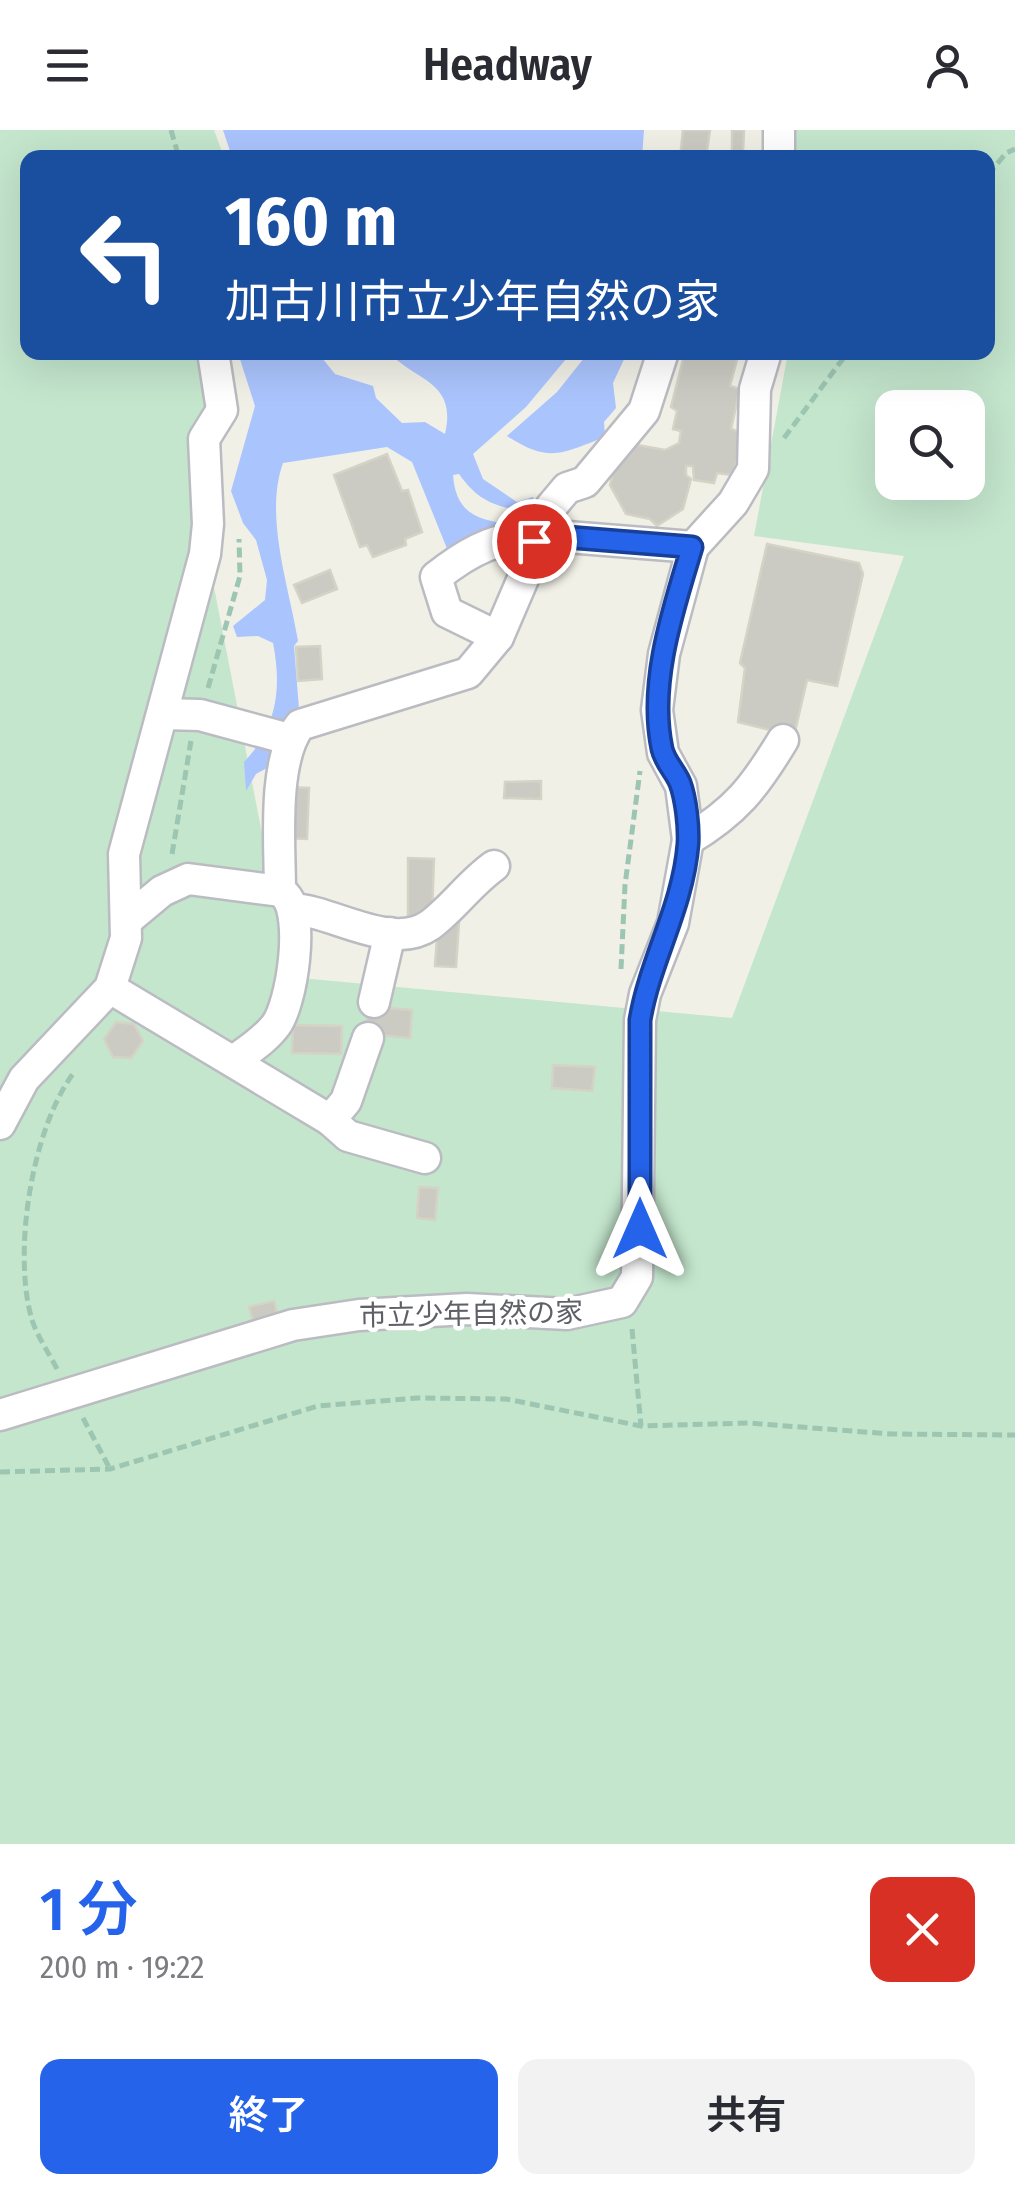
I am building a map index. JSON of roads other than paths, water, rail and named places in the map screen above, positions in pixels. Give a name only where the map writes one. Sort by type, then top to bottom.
[{"type":"lane","points":[[0,1124],[24,1079],[110,988],[126,921],[124,854],[204,554],[208,524],[204,439],[222,410],[214,360]]},
{"type":"lane","points":[[234,1061],[277,1023],[288,1002],[287,900],[279,815],[289,739],[300,725],[468,673],[498,638],[548,541],[546,520],[550,507],[567,488],[585,482],[644,411],[660,360]]},
{"type":"lane","name":"市立少年自然の家","points":[[0,1416],[293,1325],[359,1314],[467,1309],[567,1314],[622,1302],[638,1278],[640,1020],[644,994],[672,923],[688,840],[681,786],[663,753],[672,712],[664,654],[692,547],[732,503],[753,469],[755,389],[764,360]]},
{"type":"lane","points":[[498,638],[447,612],[434,572],[492,544],[548,541],[692,547]]},
{"type":"lane","points":[[164,714],[200,716],[289,739]]},
{"type":"lane","points":[[688,840],[727,816],[752,791],[783,740]]},
{"type":"lane","points":[[126,921],[162,891],[188,879],[287,900],[390,933],[428,927],[470,883],[494,866]]},
{"type":"lane","points":[[374,1002],[390,933]]},
{"type":"lane","points":[[110,988],[330,1120],[348,1136],[425,1158]]},
{"type":"lane","points":[[330,1120],[346,1101],[368,1038]]},
{"type":"water","points":[[223,130],[644,130],[643,150],[230,150]]},
{"type":"water","points":[[240,360],[324,360],[335,374],[373,386],[376,398],[402,423],[425,422],[445,434],[447,417],[440,393],[397,360],[565,360],[526,407],[473,454],[483,479],[517,502],[533,497],[539,517],[485,500],[459,474],[453,475],[456,492],[471,513],[537,531],[448,551],[412,462],[387,447],[283,463],[276,505],[277,528],[298,641],[294,646],[299,709],[287,718],[278,762],[256,774],[246,791],[244,762],[270,721],[277,676],[273,643],[258,636],[237,637],[233,626],[265,600],[267,580],[256,540],[243,523],[231,491],[255,406]]},
{"type":"water","points":[[582,360],[624,360],[613,383],[616,408],[604,422],[605,437],[577,448],[545,453],[507,436],[557,392]]}]
